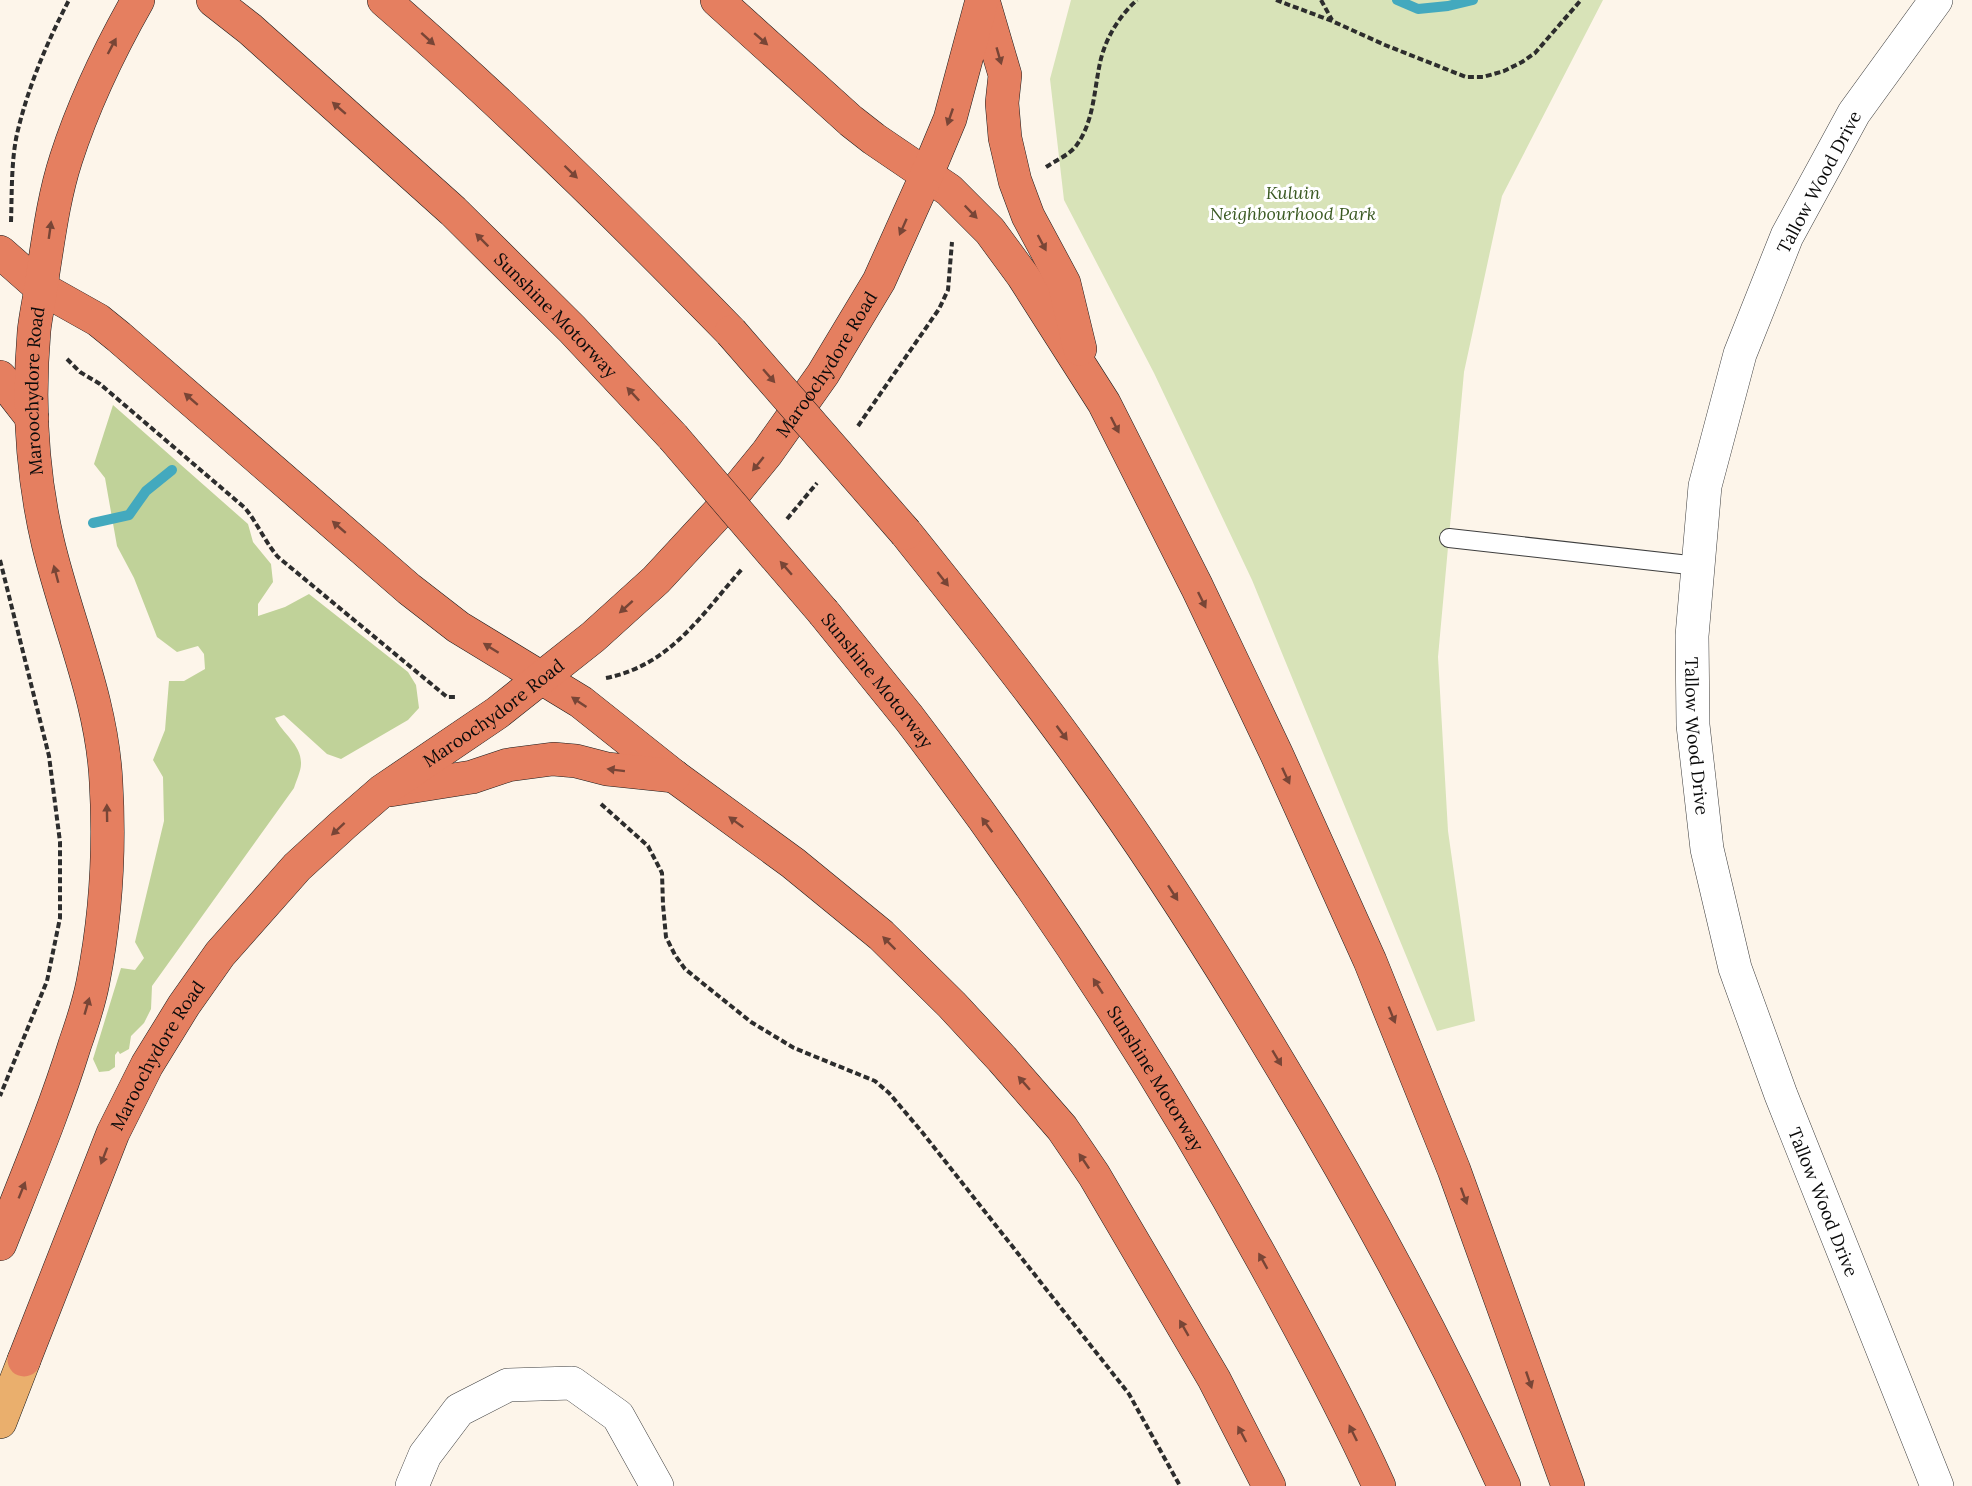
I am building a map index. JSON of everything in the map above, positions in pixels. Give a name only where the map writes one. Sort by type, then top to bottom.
[{"type":"highway","name":"Maroochydore Road","points":[[0,1244],[60,1094],[93,985],[102,929],[107,866],[106,780],[99,727],[88,678],[48,542],[39,496],[32,418],[34,328],[53,208],[66,160],[108,54],[138,0]]},
{"type":"highway","name":"Sunshine Motorway","points":[[213,0],[250,29],[453,211],[572,329],[673,437],[824,613],[909,719],[1063,933],[1135,1043],[1251,1238],[1312,1351],[1379,1486]]},
{"type":"highway","points":[[384,0],[527,129],[630,228],[731,332],[906,533],[1083,761],[1149,856],[1232,985],[1318,1126],[1399,1272],[1504,1486]]},
{"type":"highway","points":[[717,0],[851,120],[874,139],[949,190],[990,231],[1023,276],[1087,374],[1197,587],[1305,814],[1370,961],[1454,1170],[1568,1486]]},
{"type":"highway","points":[[983,0],[1005,75],[1002,103],[1004,126],[1015,181],[1028,216],[1064,284],[1087,374]]},
{"type":"highway","name":"Maroochydore Road","points":[[24,1360],[113,1133],[147,1065],[184,1005],[220,954],[297,867],[382,791],[497,713],[593,637],[656,580],[718,513],[767,453],[823,374],[879,281],[927,174],[950,119],[983,0]]},
{"type":"highway","points":[[2,254],[41,288],[98,320],[119,337],[409,589],[450,621],[581,702],[674,776],[793,863],[881,935],[1002,1059],[1062,1128],[1094,1175],[1198,1351],[1269,1486]]},
{"type":"highway","points":[[0,377],[32,418]]},
{"type":"highway","points":[[382,791],[472,777],[508,765],[553,759],[674,776]]},
{"type":"main road","name":"Maroochydore Road","points":[[0,1422],[24,1360]]},
{"type":"street","name":"Tallow Wood Drive","points":[[1936,0],[1854,113],[1787,236],[1740,354],[1705,486],[1692,636],[1693,725],[1707,849],[1735,968],[1781,1095],[1937,1486]]},
{"type":"street","points":[[412,1486],[424,1455],[459,1410],[508,1385],[572,1383],[618,1416],[657,1486]]},
{"type":"lane","points":[[1449,538],[1698,566]]},
{"type":"path","points":[[2,254],[11,230],[16,136],[31,85],[69,0]]},
{"type":"path","points":[[1038,171],[1070,151],[1079,140],[1090,114],[1101,61],[1116,22],[1137,0]]},
{"type":"path","points":[[1276,0],[1466,77],[1483,77],[1504,71],[1522,62],[1535,53],[1581,0]]},
{"type":"path","points":[[1321,0],[1332,21]]},
{"type":"path","points":[[855,431],[939,309],[948,290],[952,236]]},
{"type":"path","points":[[34,328],[80,372],[100,384],[245,508],[269,547],[278,557],[447,697],[453,698],[463,694]]},
{"type":"path","points":[[783,524],[820,479]]},
{"type":"path","points":[[0,560],[49,756],[60,842],[60,918],[47,981],[0,1096]]},
{"type":"path","points":[[599,683],[605,678],[639,668],[666,652],[705,614],[743,567]]},
{"type":"path","points":[[623,822],[648,846],[663,873],[666,937],[685,969],[751,1022],[794,1048],[875,1081],[889,1093],[1129,1394],[1180,1486]]},
{"type":"green space","name":"Kuluin Neighbourhood Park","points":[[1071,0],[1603,0],[1502,196],[1464,372],[1438,657],[1448,831],[1475,1021],[1437,1031],[1252,580],[1154,373],[1064,200],[1050,79]]},
{"type":"green space","points":[[113,405],[248,524],[253,542],[271,564],[273,582],[258,604],[258,616],[285,607],[309,594],[408,672],[416,685],[419,708],[408,720],[341,759],[327,754],[284,715],[275,718],[295,745],[300,757],[300,770],[294,788],[152,986],[151,1009],[144,1023],[131,1036],[129,1049],[120,1054],[118,1051],[115,1055],[115,1067],[109,1071],[99,1072],[93,1059],[121,968],[135,970],[144,958],[135,942],[164,821],[163,777],[153,760],[165,730],[169,681],[184,681],[205,669],[204,654],[198,646],[177,652],[157,637],[134,578],[117,546],[105,478],[94,464]]},
{"type":"waterway","points":[[1397,0],[1418,9],[1448,6],[1473,0]]},
{"type":"waterway","points":[[93,523],[129,515],[146,491],[172,470]]}]
